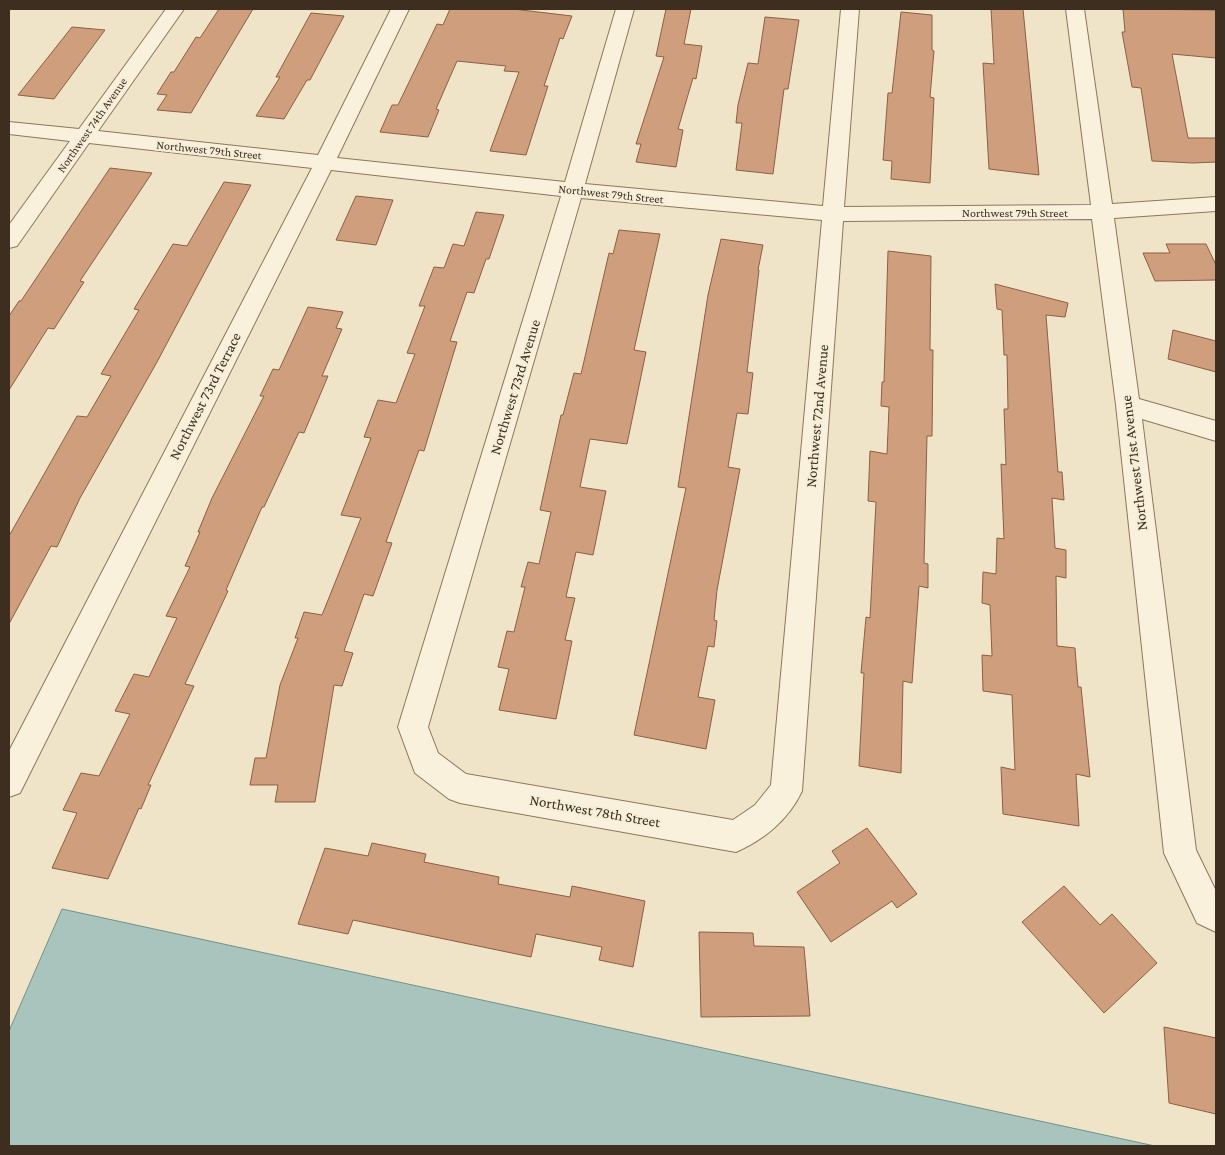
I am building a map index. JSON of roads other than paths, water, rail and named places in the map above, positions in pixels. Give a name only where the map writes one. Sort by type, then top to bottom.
[{"type":"street","name":"Northwest 74th Avenue","points":[[9,241],[175,9]]},
{"type":"street","name":"Northwest 73rd Terrace","points":[[9,782],[400,9]]},
{"type":"street","name":"Northwest 73rd Avenue","points":[[426,763],[413,727],[625,9]]},
{"type":"street","name":"Northwest 72nd Avenue","points":[[766,816],[786,791],[850,9]]},
{"type":"street","name":"Northwest 71st Avenue","points":[[1075,9],[1128,405],[1180,853],[1213,913]]},
{"type":"street","name":"Northwest 79th Street","points":[[9,128],[573,190],[834,214],[1101,212],[1216,204]]},
{"type":"street","points":[[1128,405],[1216,432]]},
{"type":"street","name":"Northwest 78th Street","points":[[426,763],[460,788],[736,836],[766,816]]},
{"type":"water","points":[[62,909],[1155,1146],[9,1146],[9,1031]]}]
